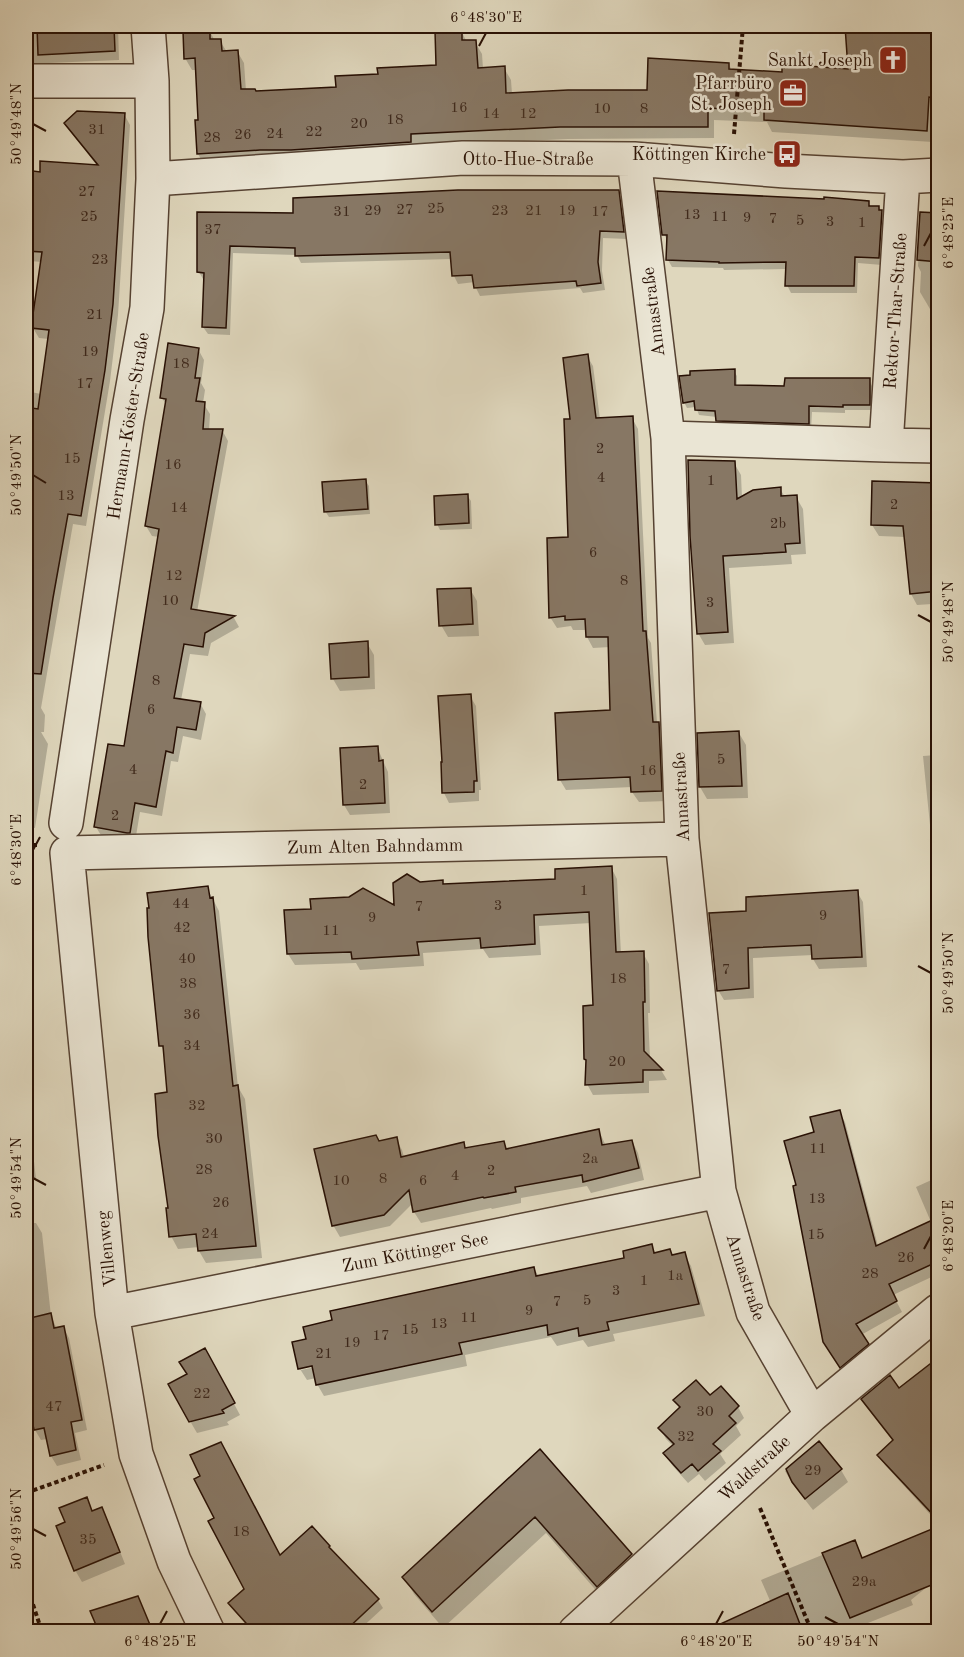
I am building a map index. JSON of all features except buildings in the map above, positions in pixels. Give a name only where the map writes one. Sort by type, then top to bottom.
[{"type":"street","name":"Hermann-Köster-Straße","points":[[66,838],[128,420],[147,308],[153,179],[152,81],[148,26]]},
{"type":"street","points":[[26,81],[152,81]]},
{"type":"street","name":"Otto-Hue-Straße","points":[[153,179],[463,158],[634,159],[732,168],[903,177],[939,175]]},
{"type":"street","name":"Annastraße","points":[[634,159],[668,438],[682,839],[719,1191],[753,1312],[812,1415]]},
{"type":"street","name":"Rektor-Thar-Straße","points":[[886,445],[903,177]]},
{"type":"street","points":[[668,438],[939,446]]},
{"type":"street","name":"Zum Alten Bahndamm","points":[[66,838],[682,839]]},
{"type":"street","name":"Villenweg","points":[[66,838],[112,1313],[136,1454],[174,1561],[208,1632]]},
{"type":"street","name":"Zum Köttinger See","points":[[112,1313],[719,1191]]},
{"type":"street","name":"Waldstraße","points":[[575,1632],[812,1415],[939,1311]]},
{"type":"path","points":[[732,168],[742,26]]},
{"type":"path","points":[[26,1493],[136,1454]]},
{"type":"path","points":[[746,1474],[812,1632]]},
{"type":"path","points":[[26,1583],[42,1632]]},
{"type":"place","name":"Sankt Joseph","points":[[893,60]]},
{"type":"place","name":"Pfarrbüro St. Joseph","points":[[793,93]]},
{"type":"place","name":"Köttingen Kirche","points":[[787,154]]}]
